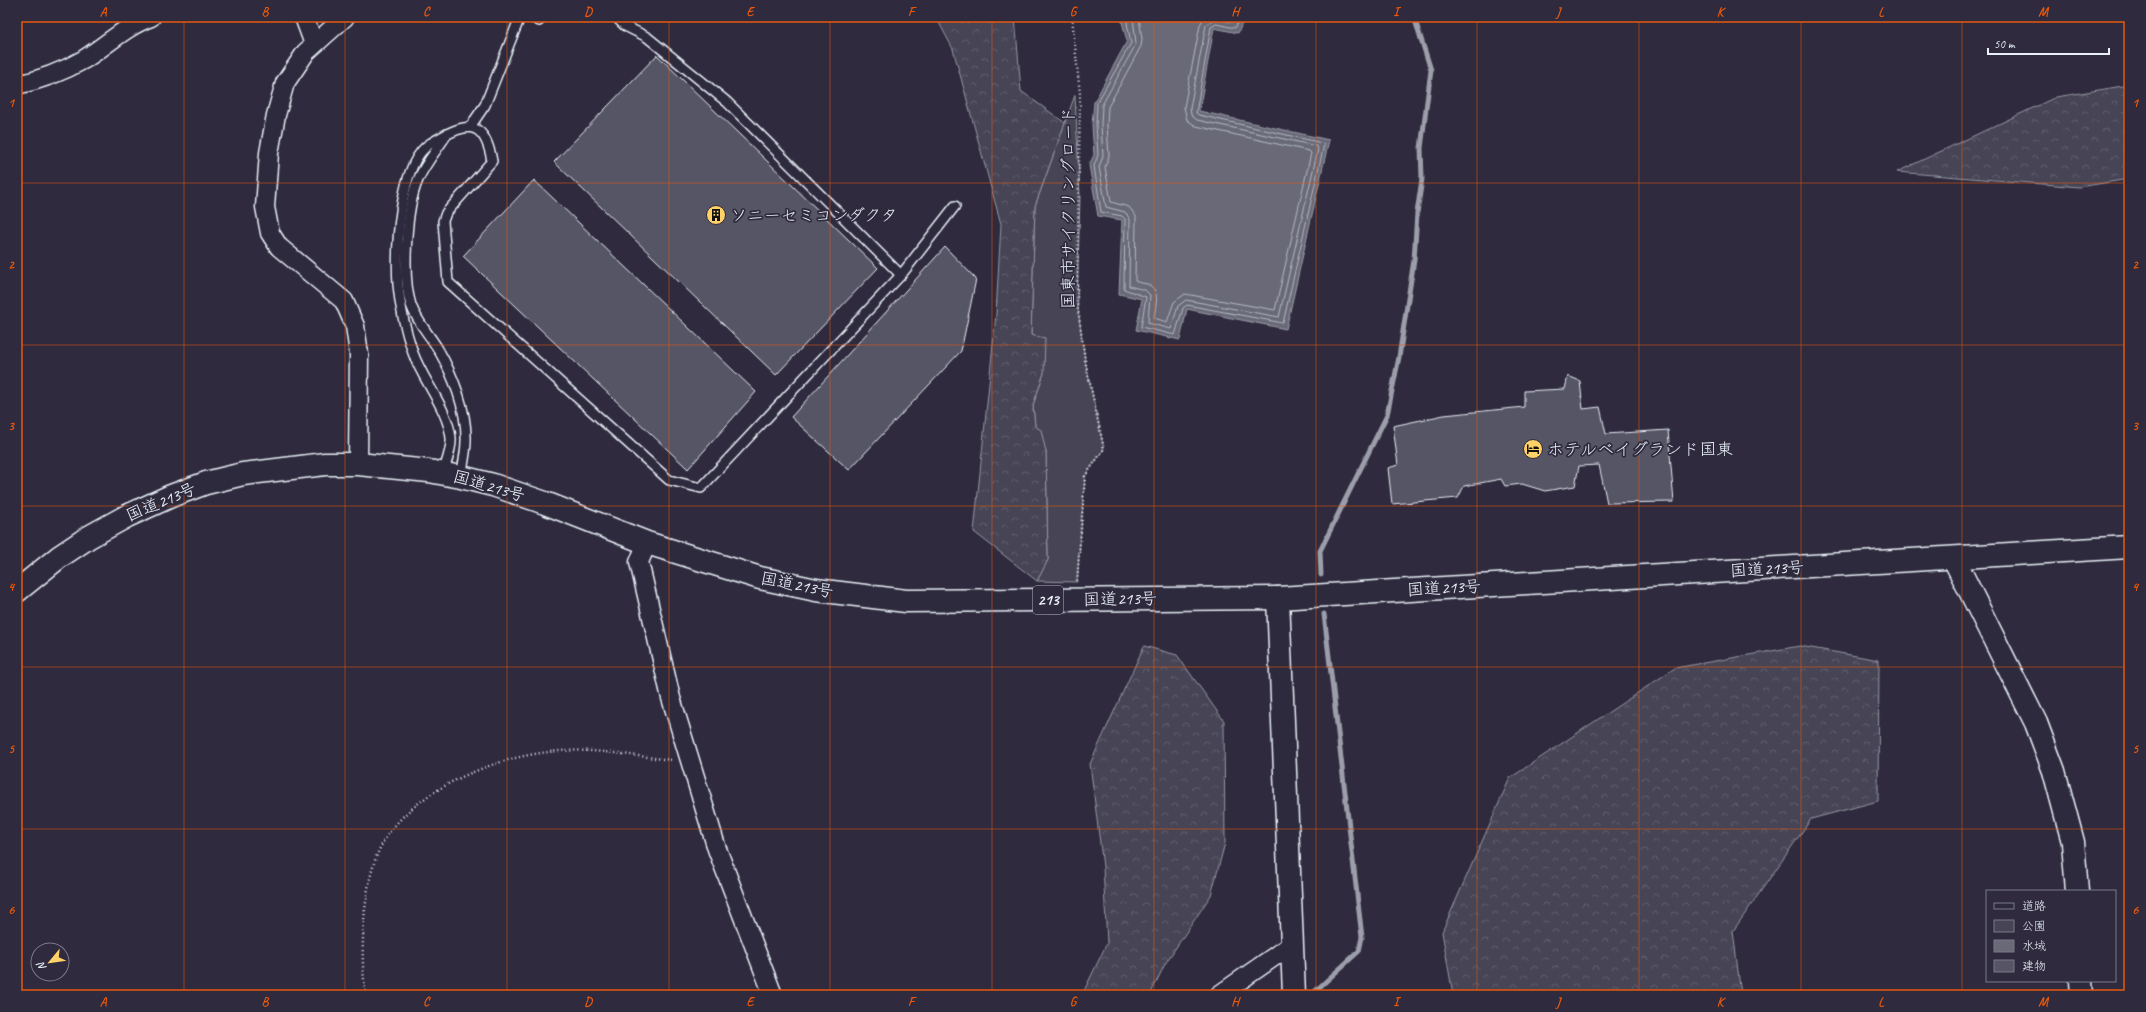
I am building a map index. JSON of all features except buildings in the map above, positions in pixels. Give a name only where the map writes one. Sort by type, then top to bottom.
[{"type":"main road","name":"国道213号","points":[[17,591],[59,557],[89,537],[127,516],[171,496],[206,483],[243,474],[324,464],[358,464],[452,475],[493,485],[545,503],[647,543],[760,578],[816,590],[906,601],[1278,598],[1954,559],[2129,547]]},
{"type":"main road","points":[[1954,559],[2036,723],[2054,771],[2073,842],[2077,890]]},
{"type":"main road","points":[[1278,598],[1294,995]]},
{"type":"main road","points":[[2081,982],[2082,995]]},
{"type":"street","points":[[17,85],[40,80],[83,60],[124,31],[151,17]]},
{"type":"street","points":[[304,17],[314,44]]},
{"type":"street","points":[[345,17],[306,52],[285,83],[276,115],[269,153],[266,207],[270,232],[279,247],[344,301],[355,326],[360,354],[358,464]]},
{"type":"street","points":[[647,543],[639,562],[671,698],[717,849],[773,995]]},
{"type":"street","points":[[1219,995],[1291,945]]},
{"type":"lane","points":[[470,127],[485,105],[520,17]]},
{"type":"lane","points":[[616,17],[625,26],[647,37],[726,102],[901,275]]},
{"type":"lane","points":[[452,475],[452,439],[447,420],[414,354],[404,319],[398,285],[400,209],[411,169],[426,146],[448,133],[470,127],[479,130],[486,137],[492,162],[444,217],[443,221],[448,282],[669,480],[701,488],[901,275],[955,206]]},
{"type":"lane","points":[[448,133],[418,178],[412,195],[407,236],[408,286],[411,305],[418,321],[437,348],[455,384],[459,396],[466,440],[452,475]]},
{"type":"path","name":"国東市サイクリングロード","points":[[1072,17],[1080,94],[1077,302],[1085,360],[1104,449],[1085,476],[1077,582]]},
{"type":"path","points":[[366,995],[362,960],[363,934],[366,900],[374,866],[380,847],[399,821],[424,799],[465,774],[493,763],[517,756],[550,752],[578,751],[690,762]]},
{"type":"green space","points":[[936,17],[1015,17],[1021,91],[1065,123],[1035,206],[1031,335],[1045,338],[1044,373],[1033,405],[1035,426],[1041,430],[1046,452],[1048,560],[1037,581],[974,532],[996,314],[1001,224],[953,49]]},
{"type":"green space","points":[[2129,85],[2129,179],[2079,187],[1897,172],[2056,97]]},
{"type":"green space","points":[[1075,95],[1080,196],[1077,302],[1085,360],[1104,449],[1085,476],[1077,582],[1037,581],[1048,559],[1046,452],[1035,426],[1033,405],[1044,373],[1031,335],[1035,206]]},
{"type":"green space","points":[[1144,646],[1177,655],[1224,721],[1225,843],[1211,895],[1165,964],[1150,995],[1082,995],[1107,943],[1103,867],[1090,764]]},
{"type":"green space","points":[[1800,646],[1879,660],[1878,801],[1811,819],[1733,931],[1741,995],[1453,995],[1442,932],[1510,778],[1675,668]]},
{"type":"water","points":[[1124,17],[1245,17],[1238,33],[1214,28],[1199,111],[1329,140],[1286,329],[1187,309],[1180,340],[1136,330],[1142,299],[1119,294],[1122,220],[1098,216],[1089,165],[1094,155],[1092,125],[1094,102],[1127,41],[1122,22]]},
{"type":"waterway","points":[[1321,575],[1320,551],[1387,415],[1399,357],[1414,260],[1417,213],[1422,179],[1421,148],[1431,70],[1414,17]]},
{"type":"waterway","points":[[1311,995],[1359,951],[1362,937],[1324,614]]},
{"type":"place","name":"ソニーセミコンダクタ","points":[[716,215]]},
{"type":"place","name":"ホテルベイグランド国東","points":[[1533,449]]}]
